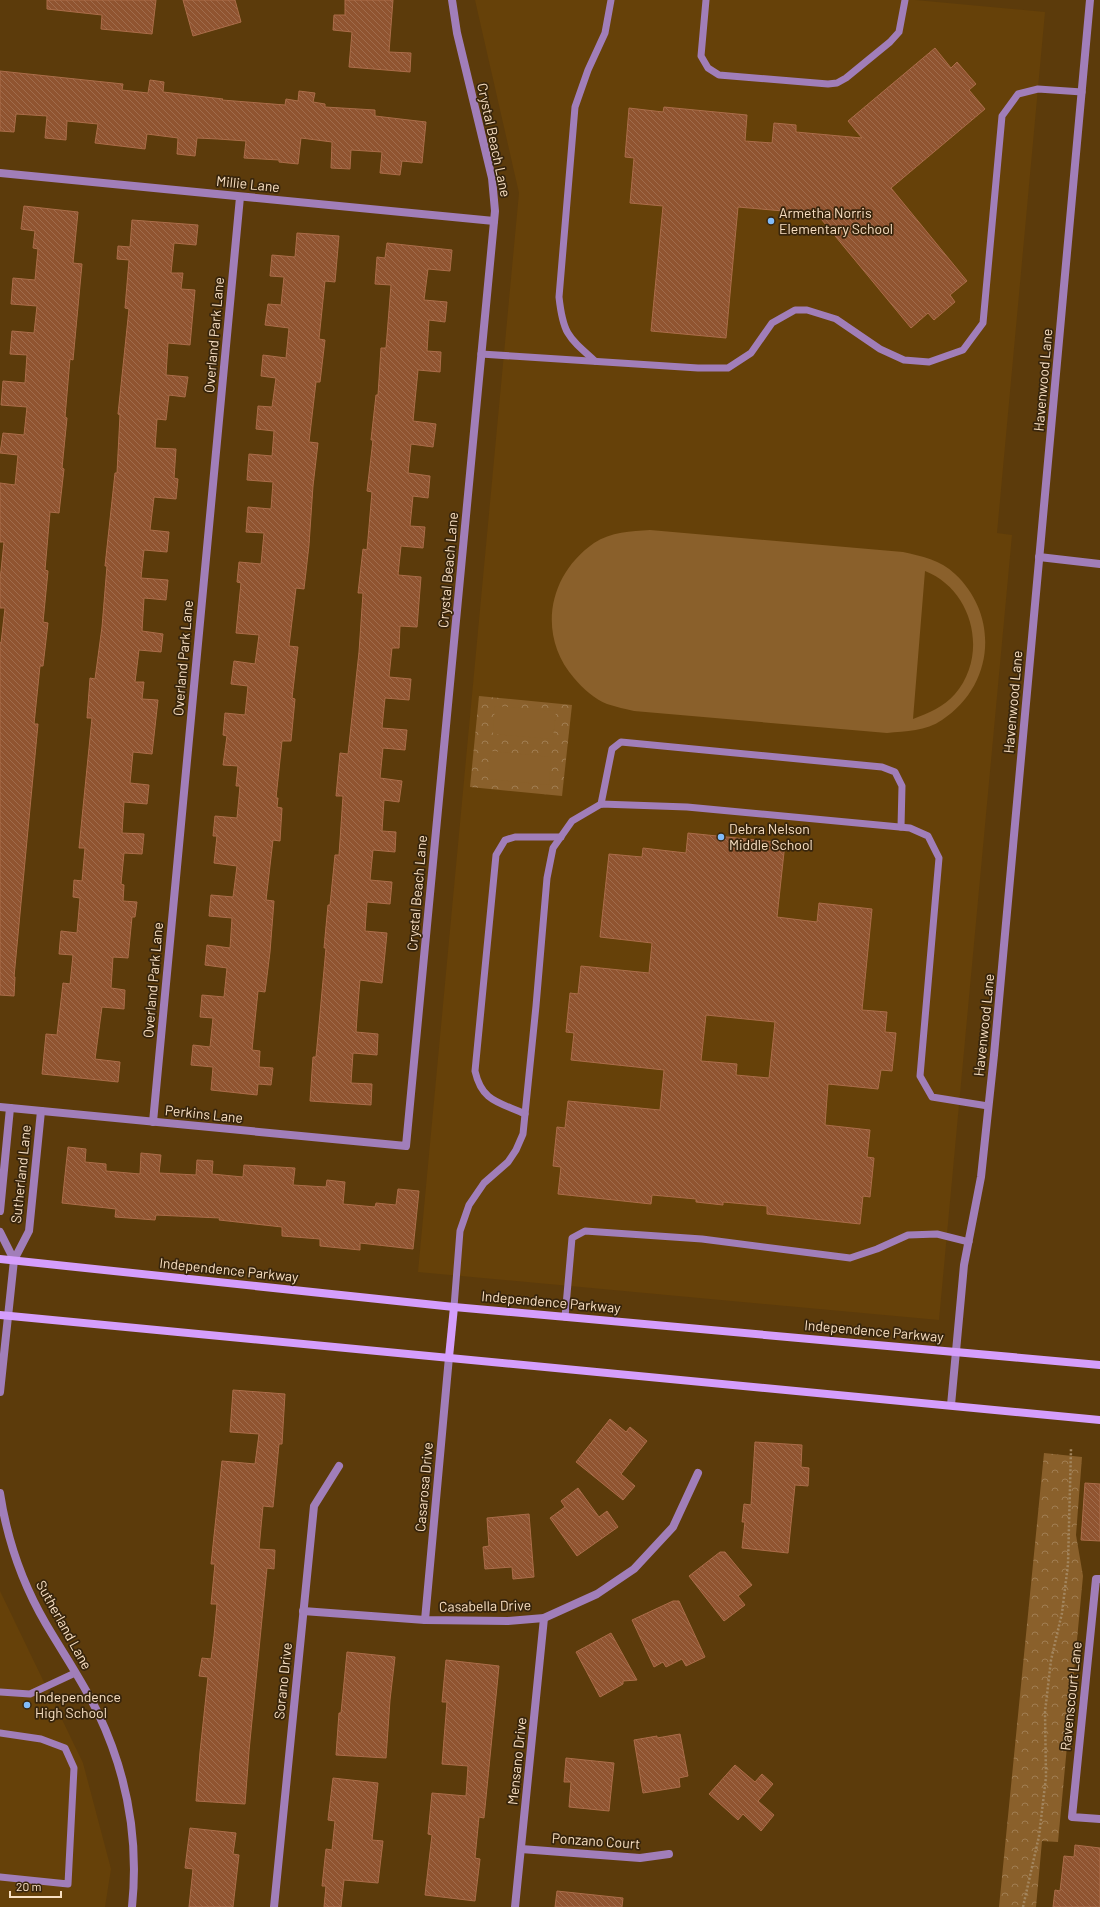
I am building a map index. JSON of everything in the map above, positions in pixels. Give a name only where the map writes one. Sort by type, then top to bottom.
[{"type":"main road","name":"Independence Parkway","points":[[0,1259],[454,1307],[1100,1365]]},
{"type":"main road","points":[[449,1357],[454,1307]]},
{"type":"main road","points":[[4,1315],[1100,1420]]},
{"type":"street","name":"Crystal Beach Lane","points":[[406,1146],[494,221],[492,178],[457,33],[452,0]]},
{"type":"street","name":"Havenwood Lane","points":[[951,1406],[964,1265],[981,1177],[1040,557],[1090,0]]},
{"type":"street","name":"Millie Lane","points":[[0,173],[494,221]]},
{"type":"street","name":"Overland Park Lane","points":[[152,1122],[240,197]]},
{"type":"street","points":[[1040,557],[1100,564]]},
{"type":"street","name":"Perkins Lane","points":[[0,1107],[406,1146]]},
{"type":"street","name":"Sutherland Lane","points":[[0,1211],[10,1108]]},
{"type":"street","name":"Sutherland Lane","points":[[0,1392],[4,1315],[14,1260],[29,1231],[41,1111]]},
{"type":"street","name":"Sutherland Lane","points":[[0,1232],[14,1260]]},
{"type":"street","name":"Casarosa Drive","points":[[425,1620],[449,1357]]},
{"type":"street","name":"Sorano Drive","points":[[274,1907],[314,1506],[339,1466]]},
{"type":"street","name":"Casabella Drive","points":[[303,1611],[425,1620],[508,1621],[544,1618],[597,1594],[634,1569],[674,1527],[698,1473]]},
{"type":"street","name":"Sutherland Lane","points":[[0,1493],[8,1533],[24,1579],[45,1623],[75,1673],[105,1728],[123,1780],[130,1810],[134,1847],[132,1907]]},
{"type":"street","name":"Ravenscourt Lane","points":[[1098,1579],[1072,1817],[1100,1819]]},
{"type":"street","name":"Mensano Drive","points":[[515,1907],[544,1618]]},
{"type":"street","name":"Ponzano Court","points":[[521,1849],[640,1858],[669,1854]]},
{"type":"lane","points":[[595,361],[571,339],[562,321],[559,297],[575,107],[588,70],[605,33],[611,0]]},
{"type":"lane","points":[[706,0],[701,56],[708,68],[719,75],[828,84],[837,83],[846,78],[890,42],[899,32],[905,0]]},
{"type":"lane","points":[[481,354],[698,368],[728,368],[751,353],[772,323],[795,310],[808,310],[836,319],[880,349],[904,360],[929,362],[963,350],[983,323],[1002,116],[1018,94],[1038,89],[1082,92]]},
{"type":"lane","points":[[600,804],[612,749],[621,742],[882,767],[896,772],[902,786],[901,827]]},
{"type":"lane","points":[[454,1307],[460,1231],[469,1205],[484,1183],[508,1162],[516,1150],[523,1134],[547,878],[553,848],[572,821],[600,804],[687,807],[901,827],[910,828],[928,836],[939,858],[920,1076],[932,1097],[988,1106]]},
{"type":"lane","points":[[525,1114],[491,1098],[482,1092],[478,1084],[475,1071],[496,855],[505,840],[515,837],[561,837]]},
{"type":"lane","points":[[565,1317],[572,1238],[585,1231],[702,1239],[850,1258],[877,1249],[908,1235],[937,1234],[969,1242]]},
{"type":"lane","points":[[0,1692],[30,1694],[75,1673]]},
{"type":"lane","points":[[0,1733],[40,1739],[64,1748],[74,1768],[68,1884],[0,1877]]},
{"type":"path","points":[[1023,1907],[1039,1836],[1046,1777],[1044,1712],[1051,1660],[1062,1613],[1068,1564],[1071,1449]]},
{"type":"shaded area","name":"Debra Nelson Middle School","points":[[475,0],[915,0],[1045,12],[997,533],[1012,535],[939,1320],[418,1272],[519,193]]},
{"type":"shaded area","name":"Independence High School","points":[[0,1591],[83,1763],[111,1869],[105,1907],[0,1907]]},
{"type":"green space","points":[[650,530],[903,552],[937,562],[944,565],[955,574],[969,591],[979,610],[984,630],[985,650],[981,670],[972,689],[959,706],[942,720],[936,724],[923,728],[887,733],[634,711],[607,704],[589,693],[581,686],[562,661],[555,643],[552,625],[553,606],[558,588],[566,572],[578,556],[594,543],[614,534]],"holes":[[[925,571],[941,580],[955,593],[965,608],[971,625],[973,643],[971,661],[965,678],[951,699],[936,709],[913,719]]]},
{"type":"green space","points":[[479,696],[572,705],[562,796],[470,787]]},
{"type":"green space","points":[[495,706],[556,711],[553,739],[493,734]]},
{"type":"green space","points":[[491,751],[551,757],[549,785],[488,779]]},
{"type":"green space","points":[[1044,1453],[1082,1457],[1076,1535],[1083,1576],[1058,1842],[1042,1841],[1036,1907],[999,1907]]},
{"type":"building","points":[[47,0],[156,0],[152,34],[101,29],[102,15],[47,9]]},
{"type":"building","points":[[183,0],[235,0],[241,22],[193,36]]},
{"type":"building","points":[[345,0],[393,0],[389,52],[411,53],[410,72],[349,67],[352,32],[333,30],[334,15],[345,15]]},
{"type":"building","points":[[935,48],[951,68],[957,62],[976,84],[969,90],[985,109],[891,188],[967,281],[950,295],[955,302],[934,320],[928,313],[911,328],[817,214],[738,207],[726,338],[651,331],[663,206],[630,203],[634,158],[625,157],[629,108],[663,112],[664,107],[747,115],[745,141],[772,143],[774,123],[796,125],[796,132],[862,138],[848,121]]},
{"type":"building","points":[[0,71],[123,84],[122,90],[148,93],[150,80],[164,82],[163,92],[223,99],[222,100],[285,105],[286,99],[298,101],[299,91],[315,93],[313,102],[325,104],[325,107],[375,110],[375,116],[426,122],[422,163],[402,161],[400,175],[380,173],[382,152],[351,150],[350,169],[331,168],[332,142],[301,138],[298,164],[279,162],[279,160],[244,158],[246,141],[197,138],[195,156],[177,154],[178,138],[147,134],[145,149],[95,143],[98,124],[67,121],[66,140],[45,138],[47,116],[16,114],[14,132],[0,131]]},
{"type":"building","points":[[24,206],[78,212],[73,263],[82,264],[73,360],[70,359],[65,417],[67,418],[62,468],[64,469],[59,513],[50,512],[45,570],[48,571],[43,622],[48,623],[43,666],[40,666],[34,724],[38,724],[14,977],[14,996],[0,995],[0,642],[1,643],[5,608],[0,608],[0,580],[4,542],[0,542],[0,483],[15,485],[18,455],[0,453],[3,433],[24,435],[27,407],[1,405],[3,381],[25,383],[27,355],[10,354],[12,331],[34,333],[37,306],[11,304],[13,278],[35,280],[38,249],[33,248],[35,231],[21,229]]},
{"type":"building","points":[[132,220],[198,225],[196,245],[174,243],[171,273],[183,273],[181,289],[195,290],[190,345],[168,343],[166,375],[188,377],[185,397],[169,395],[166,420],[157,419],[155,448],[176,449],[174,478],[178,479],[176,499],[154,497],[150,530],[169,532],[167,552],[144,550],[141,578],[168,580],[166,600],[144,598],[142,631],[163,634],[161,652],[139,650],[135,682],[144,682],[142,699],[158,700],[152,754],[133,752],[130,783],[149,785],[147,804],[124,802],[122,833],[144,834],[142,854],[124,853],[121,884],[124,885],[123,901],[137,902],[135,917],[132,917],[128,958],[113,957],[111,988],[125,990],[124,1009],[102,1007],[95,1059],[120,1062],[118,1082],[42,1074],[46,1034],[57,1035],[63,983],[70,984],[73,955],[59,954],[61,931],[77,933],[80,898],[73,897],[74,880],[82,881],[85,848],[79,848],[92,718],[87,718],[90,678],[95,679],[102,627],[107,566],[105,566],[115,473],[117,473],[120,415],[118,414],[129,309],[125,308],[129,260],[117,259],[118,246],[130,247]]},
{"type":"building","points":[[297,233],[339,236],[335,282],[325,281],[319,339],[325,340],[320,382],[316,382],[309,442],[318,443],[313,486],[309,545],[304,589],[296,588],[289,646],[298,647],[292,698],[295,699],[291,741],[282,741],[276,798],[278,798],[277,807],[282,808],[280,841],[273,840],[266,900],[274,901],[270,952],[265,992],[258,991],[252,1050],[260,1051],[259,1067],[273,1068],[271,1085],[258,1084],[257,1095],[211,1090],[213,1067],[191,1065],[193,1045],[210,1047],[213,1018],[200,1017],[202,995],[224,997],[227,968],[205,965],[207,945],[230,948],[232,918],[209,916],[211,895],[233,897],[237,866],[214,863],[217,836],[213,836],[215,816],[237,818],[240,786],[236,786],[238,766],[223,765],[227,736],[223,735],[225,713],[245,715],[248,686],[231,684],[234,661],[255,664],[259,635],[236,633],[241,583],[237,582],[239,562],[261,564],[264,533],[246,532],[248,507],[271,509],[273,482],[247,480],[249,454],[272,456],[274,431],[256,429],[258,406],[272,407],[276,378],[261,376],[263,355],[286,358],[289,328],[265,325],[268,304],[281,305],[284,277],[270,276],[272,255],[295,257]]},
{"type":"building","points":[[387,243],[452,250],[450,271],[428,269],[424,300],[447,302],[445,322],[429,320],[427,351],[441,352],[440,372],[418,370],[413,421],[436,424],[433,447],[411,444],[408,473],[430,476],[428,498],[413,496],[410,526],[425,527],[423,548],[401,546],[398,575],[421,577],[417,627],[400,626],[399,648],[392,648],[389,677],[411,679],[409,700],[385,698],[382,728],[407,730],[405,750],[383,748],[380,778],[402,781],[399,802],[384,800],[382,831],[396,832],[395,852],[373,850],[370,880],[392,882],[390,904],[367,902],[365,931],[387,933],[382,983],[360,980],[356,1032],[378,1034],[377,1055],[353,1053],[351,1083],[372,1084],[371,1105],[310,1101],[313,1057],[316,1057],[326,948],[324,948],[328,905],[330,905],[335,855],[339,855],[343,796],[336,796],[340,753],[348,754],[359,652],[363,593],[358,593],[363,549],[367,550],[372,492],[367,491],[373,440],[371,440],[376,395],[378,395],[381,348],[386,348],[391,285],[375,284],[377,257],[385,258]]},
{"type":"building","points":[[688,833],[785,843],[777,917],[817,922],[819,903],[872,909],[862,1010],[887,1012],[885,1032],[896,1033],[892,1071],[881,1070],[878,1089],[828,1084],[825,1125],[870,1130],[867,1157],[874,1158],[870,1197],[863,1196],[860,1224],[767,1214],[767,1206],[723,1202],[723,1205],[696,1202],[696,1199],[652,1195],[651,1204],[558,1194],[561,1167],[553,1166],[557,1127],[565,1128],[568,1101],[660,1110],[664,1070],[571,1060],[574,1033],[566,1032],[570,993],[578,994],[581,966],[649,973],[652,943],[600,937],[609,854],[642,857],[643,848],[686,853]],"holes":[[[706,1015],[775,1022],[769,1078],[736,1075],[737,1064],[701,1061]]]},
{"type":"building","points":[[68,1147],[86,1149],[85,1162],[106,1164],[106,1171],[140,1174],[141,1153],[161,1155],[159,1173],[196,1175],[197,1160],[213,1161],[212,1174],[243,1177],[244,1165],[295,1168],[293,1185],[326,1187],[327,1180],[345,1182],[343,1204],[375,1207],[376,1203],[396,1205],[398,1189],[419,1191],[413,1249],[360,1243],[360,1250],[320,1246],[320,1239],[282,1236],[282,1227],[219,1220],[220,1218],[156,1215],[155,1220],[115,1217],[116,1209],[62,1203]]},
{"type":"building","points":[[233,1390],[285,1394],[282,1444],[279,1444],[273,1507],[263,1506],[259,1549],[275,1550],[274,1569],[267,1568],[245,1804],[196,1801],[208,1677],[199,1676],[202,1658],[211,1659],[214,1636],[217,1604],[211,1604],[215,1564],[211,1564],[222,1461],[255,1464],[259,1434],[230,1432]]},
{"type":"building","points":[[610,1419],[626,1432],[630,1427],[647,1441],[621,1474],[635,1486],[623,1500],[576,1462]]},
{"type":"building","points":[[755,1442],[802,1445],[801,1467],[809,1468],[808,1486],[795,1485],[788,1553],[742,1548],[745,1522],[742,1522],[744,1504],[751,1505]]},
{"type":"building","points":[[1085,1483],[1100,1484],[1100,1541],[1081,1540]]},
{"type":"building","points":[[578,1488],[599,1517],[607,1511],[618,1527],[577,1556],[550,1518],[565,1507],[561,1501]]},
{"type":"building","points":[[529,1514],[534,1577],[513,1579],[512,1567],[485,1569],[483,1547],[489,1546],[487,1518]]},
{"type":"building","points":[[720,1552],[725,1552],[752,1585],[738,1596],[745,1605],[724,1621],[689,1576]]},
{"type":"building","points":[[673,1601],[679,1601],[705,1657],[686,1666],[682,1659],[666,1667],[663,1662],[654,1667],[632,1620]]},
{"type":"building","points":[[611,1633],[637,1680],[623,1681],[623,1684],[600,1697],[576,1652]]},
{"type":"building","points":[[347,1652],[395,1657],[386,1758],[336,1755],[339,1713],[341,1713]]},
{"type":"building","points":[[446,1660],[499,1666],[484,1818],[479,1817],[475,1858],[480,1859],[475,1901],[425,1895],[432,1835],[428,1834],[432,1793],[466,1796],[468,1766],[442,1764],[447,1702],[442,1702]]},
{"type":"building","points":[[680,1734],[688,1776],[679,1778],[680,1787],[643,1793],[634,1740]]},
{"type":"building","points":[[566,1758],[614,1763],[609,1811],[569,1807],[571,1782],[564,1782]]},
{"type":"building","points":[[735,1765],[755,1782],[762,1774],[773,1784],[758,1801],[774,1815],[761,1831],[743,1814],[738,1820],[709,1794]]},
{"type":"building","points":[[333,1778],[378,1783],[372,1840],[383,1841],[378,1883],[344,1880],[341,1907],[324,1907],[326,1886],[322,1886],[326,1849],[332,1850],[335,1821],[328,1820]]},
{"type":"building","points":[[190,1828],[236,1833],[233,1854],[239,1855],[233,1907],[189,1907],[193,1869],[185,1868]]},
{"type":"building","points":[[1075,1845],[1100,1848],[1100,1907],[1053,1907],[1055,1890],[1060,1891],[1064,1856],[1074,1857]]},
{"type":"building","points":[[557,1891],[623,1898],[622,1907],[555,1907]]},
{"type":"place","name":"Armetha Norris Elementary School","points":[[771,221]]},
{"type":"place","name":"Debra Nelson Middle School","points":[[721,837]]},
{"type":"place","name":"Independence High School","points":[[27,1705]]}]
